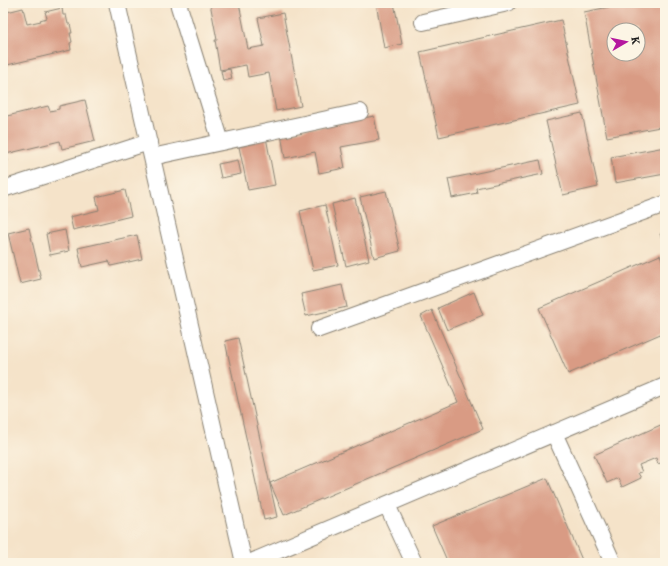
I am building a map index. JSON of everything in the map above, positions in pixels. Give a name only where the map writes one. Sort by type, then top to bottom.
[{"type":"street","points":[[117,3],[244,563]]},
{"type":"street","points":[[178,3],[221,142]]},
{"type":"street","points":[[423,22],[508,3]]},
{"type":"street","points":[[3,189],[150,150],[221,142],[360,112]]},
{"type":"street","points":[[319,329],[665,204]]},
{"type":"street","points":[[249,563],[665,386]]},
{"type":"street","points":[[554,433],[613,563]]},
{"type":"street","points":[[387,505],[414,563]]},
{"type":"building","points":[[210,3],[239,3],[248,49],[264,46],[258,18],[283,13],[301,106],[276,111],[269,73],[248,77],[246,65],[220,70],[215,40],[217,40]]},
{"type":"building","points":[[376,3],[394,3],[402,44],[384,48]]},
{"type":"building","points":[[629,3],[665,3],[665,126],[607,137],[584,12]]},
{"type":"building","points":[[23,8],[27,24],[47,18],[45,12],[62,8],[63,15],[66,15],[72,33],[70,33],[72,42],[70,43],[71,50],[3,66],[3,13]]},
{"type":"building","points":[[561,20],[580,105],[439,137],[420,52]]},
{"type":"building","points":[[230,69],[232,79],[223,81],[221,71]]},
{"type":"building","points":[[85,100],[95,141],[62,149],[60,141],[6,154],[8,161],[3,163],[3,117],[48,106],[50,111],[59,109],[59,106]]},
{"type":"building","points":[[582,113],[598,187],[563,195],[546,121]]},
{"type":"building","points":[[374,116],[379,140],[341,147],[345,168],[319,173],[315,152],[285,158],[281,134]]},
{"type":"building","points":[[266,137],[275,185],[248,190],[238,142]]},
{"type":"building","points":[[665,147],[665,174],[615,183],[611,157]]},
{"type":"building","points":[[238,160],[241,174],[221,178],[218,164]]},
{"type":"building","points":[[540,160],[543,174],[476,188],[477,193],[452,198],[448,179]]},
{"type":"building","points":[[125,190],[131,216],[73,230],[70,217],[99,210],[96,197]]},
{"type":"building","points":[[386,191],[400,251],[374,258],[360,197]]},
{"type":"building","points":[[355,198],[369,260],[346,266],[332,204]]},
{"type":"building","points":[[325,205],[338,265],[313,270],[300,211]]},
{"type":"building","points":[[29,228],[41,279],[20,284],[8,233]]},
{"type":"building","points":[[65,230],[69,251],[50,255],[46,234]]},
{"type":"building","points":[[665,231],[665,245],[660,234]]},
{"type":"building","points":[[137,235],[142,259],[111,266],[109,261],[82,267],[78,248]]},
{"type":"building","points":[[660,255],[665,267],[665,332],[568,374],[539,308]]},
{"type":"building","points":[[342,285],[347,307],[306,316],[301,294]]},
{"type":"building","points":[[474,292],[483,315],[447,330],[438,308]]},
{"type":"building","points":[[432,310],[483,429],[284,515],[270,483],[458,402],[421,316]]},
{"type":"building","points":[[238,338],[277,517],[264,520],[225,341]]},
{"type":"building","points":[[665,423],[665,461],[658,464],[656,458],[639,465],[642,472],[638,473],[641,478],[622,487],[618,478],[607,483],[594,455]]},
{"type":"building","points":[[547,478],[582,560],[576,563],[448,563],[432,526]]}]
